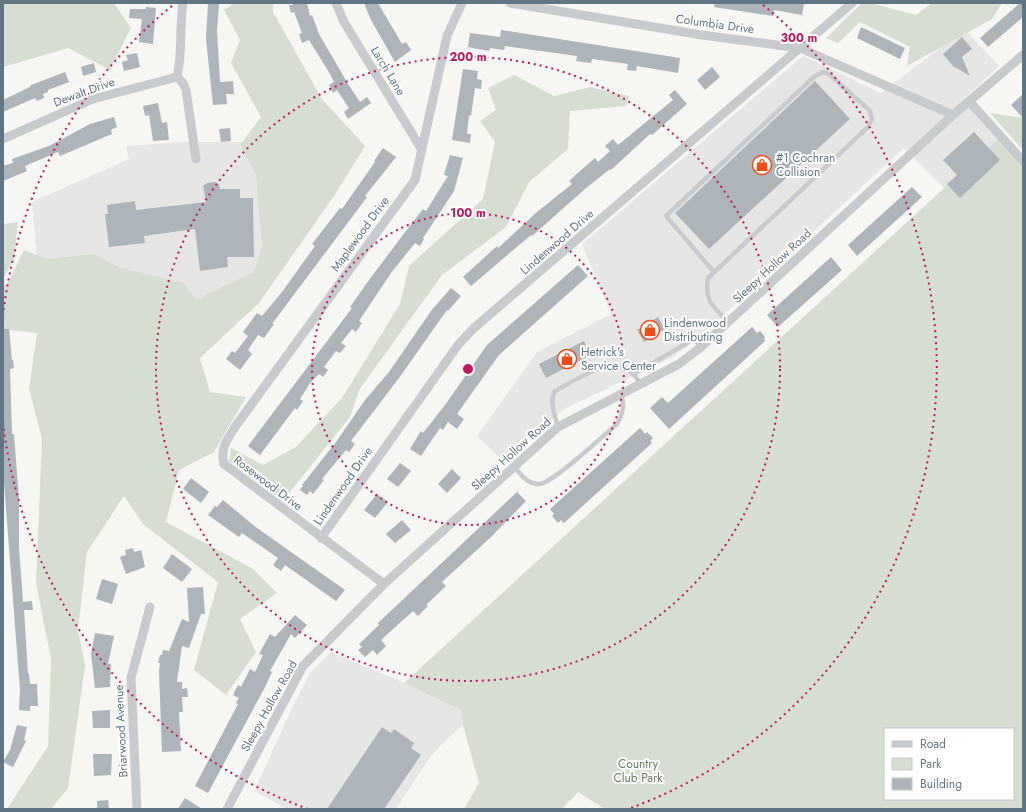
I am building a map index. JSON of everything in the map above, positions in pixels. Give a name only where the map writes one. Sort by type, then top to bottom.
[{"type":"street","points":[[182,3],[180,22],[181,61],[177,77],[183,83],[186,90],[196,159]]},
{"type":"street","name":"Larch Lane","points":[[336,3],[348,28],[422,150]]},
{"type":"street","name":"Maplewood Drive","points":[[222,454],[226,441],[235,427],[415,180],[447,36],[462,3]]},
{"type":"street","name":"Columbia Drive","points":[[510,3],[702,35],[800,48],[953,115]]},
{"type":"street","name":"Lindenwood Drive","points":[[321,538],[458,345],[474,328],[852,3]]},
{"type":"street","name":"Sleepy Hollow Road","points":[[227,809],[303,666],[384,584],[558,427],[679,364],[701,347],[953,115],[1023,55]]},
{"type":"street","name":"Dewalt Drive","points":[[3,138],[94,99],[177,77]]},
{"type":"street","points":[[969,101],[1023,161]]},
{"type":"street","name":"Rosewood Drive","points":[[222,454],[224,464],[384,584]]},
{"type":"street","name":"Briarwood Avenue","points":[[137,809],[130,678],[150,607]]},
{"type":"lane","points":[[828,74],[835,64]]},
{"type":"lane","points":[[714,272],[666,216],[815,76],[823,72],[828,74],[870,111],[872,119],[870,123],[708,278],[706,290],[709,302],[728,322]]},
{"type":"lane","points":[[634,374],[694,339],[701,347]]},
{"type":"lane","points":[[558,427],[554,414],[552,396],[555,391],[598,369],[613,365],[625,368],[634,374],[640,383]]},
{"type":"lane","points":[[514,466],[529,482],[539,485],[553,478],[617,424],[623,413],[624,403],[621,393]]},
{"type":"shaded area","points":[[965,29],[999,66],[964,99],[1012,157],[960,204],[904,148],[708,329],[675,356],[566,408],[502,460],[477,436],[537,352],[611,314],[582,244],[803,56],[881,93]]},
{"type":"shaded area","points":[[182,142],[262,142],[269,241],[241,315],[43,327],[32,202],[129,159],[126,146]]},
{"type":"shaded area","points":[[331,652],[431,694],[461,709],[463,725],[431,756],[396,809],[287,809],[254,791],[293,706],[310,673]]},
{"type":"green space","points":[[3,3],[114,3],[131,28],[110,70],[68,48],[3,67]]},
{"type":"green space","points":[[234,3],[273,3],[273,12],[322,99],[365,146],[334,196],[259,303],[200,358],[210,392],[246,397],[214,452],[179,470],[166,522],[253,569],[277,593],[240,619],[256,652],[226,695],[194,670],[218,582],[143,524],[124,496],[87,552],[78,630],[85,666],[68,788],[51,809],[7,809],[48,746],[51,659],[36,583],[42,439],[29,389],[37,333],[3,329],[3,286],[7,284],[24,250],[47,259],[94,254],[121,268],[183,283],[196,300],[254,272],[262,247],[256,175],[240,145],[261,117],[231,63],[240,40],[224,10]]},
{"type":"green space","points":[[862,3],[870,3],[916,15],[932,3],[1002,3],[992,19],[907,66],[910,47],[860,22],[838,43],[826,38]]},
{"type":"green space","points":[[514,75],[554,96],[590,87],[629,96],[626,106],[570,111],[568,149],[529,182],[506,227],[442,275],[359,390],[350,417],[286,497],[276,496],[229,462],[231,448],[263,465],[296,447],[342,398],[400,304],[409,266],[483,199],[495,142],[480,121],[496,110],[488,88]]},
{"type":"green space","points":[[990,113],[1023,118],[1023,150]]},
{"type":"green space","name":"Country Club Park","points":[[1001,136],[1023,160],[1023,809],[605,809],[578,792],[562,809],[464,809],[479,783],[463,725],[461,710],[404,683]]},
{"type":"green space","points":[[18,222],[14,260],[3,278],[3,224]]},
{"type":"building","points":[[208,3],[219,3],[217,31],[220,82],[233,81],[234,94],[226,94],[227,104],[213,105],[206,39]]},
{"type":"building","points":[[293,3],[307,3],[310,16],[312,15],[319,34],[348,84],[360,102],[367,97],[371,103],[348,119],[344,112],[349,108],[337,90],[333,93],[329,85],[334,82],[330,74],[309,40],[302,43],[299,34],[302,33],[294,12],[291,13],[289,5],[293,5]]},
{"type":"building","points":[[364,3],[378,3],[402,44],[406,42],[411,50],[395,62],[371,20]]},
{"type":"building","points":[[715,3],[804,3],[802,15],[774,10],[773,16],[714,7]]},
{"type":"building","points":[[1020,3],[1023,3],[1023,17],[988,47],[980,38]]},
{"type":"building","points":[[146,7],[156,8],[153,44],[139,42],[142,19],[129,18],[130,9],[146,9]]},
{"type":"building","points":[[861,27],[905,48],[900,59],[857,38]]},
{"type":"building","points":[[501,30],[680,58],[678,73],[637,66],[636,71],[627,70],[628,64],[592,59],[591,63],[576,61],[577,56],[505,46],[504,50],[490,48],[489,51],[468,47],[470,33],[500,37]]},
{"type":"building","points":[[962,37],[972,49],[962,57],[970,76],[953,66],[943,54]]},
{"type":"building","points":[[137,53],[140,67],[124,71],[122,62],[128,60],[126,55]]},
{"type":"building","points":[[94,63],[96,72],[83,76],[81,67]]},
{"type":"building","points":[[712,67],[720,77],[705,90],[697,80]]},
{"type":"building","points":[[463,69],[478,71],[477,79],[482,80],[481,89],[475,88],[471,116],[469,115],[467,134],[471,134],[470,143],[452,140]]},
{"type":"building","points":[[65,72],[69,82],[48,90],[48,92],[43,94],[44,98],[37,101],[35,98],[3,112],[3,100],[30,87],[31,85]]},
{"type":"building","name":"#1 Cochran Collision","points":[[815,81],[850,119],[709,249],[675,213]]},
{"type":"building","points":[[675,90],[687,104],[652,135],[650,134],[611,170],[610,169],[585,189],[532,236],[531,235],[471,286],[463,277],[497,246],[498,248],[537,212],[572,184],[569,181],[595,158],[598,162],[610,151],[605,146],[613,139],[618,145],[673,100],[669,95]]},
{"type":"building","points":[[1023,94],[1023,118],[1011,105]]},
{"type":"building","points":[[158,103],[162,123],[167,122],[169,140],[153,141],[149,115],[145,116],[143,106]]},
{"type":"building","points":[[114,117],[117,127],[111,130],[112,134],[60,156],[58,152],[25,166],[27,171],[3,181],[3,166],[13,163],[12,159],[49,146],[90,124]]},
{"type":"building","points":[[230,128],[231,141],[221,142],[219,129]]},
{"type":"building","points":[[974,132],[1000,160],[960,198],[947,184],[957,175],[943,160]]},
{"type":"building","points":[[383,148],[396,157],[365,196],[367,197],[272,324],[274,324],[264,338],[258,335],[248,350],[252,354],[240,370],[226,359],[232,351],[235,353],[248,336],[243,332],[257,313],[262,316],[282,292],[315,246],[312,244],[340,208],[342,209]]},
{"type":"building","points":[[450,155],[463,158],[454,191],[423,238],[424,239],[420,246],[415,243],[391,273],[359,321],[362,323],[356,332],[352,329],[341,343],[346,346],[340,353],[336,351],[324,367],[328,370],[323,377],[319,374],[310,383],[300,399],[303,401],[297,410],[295,408],[260,455],[248,446],[352,308],[350,307],[409,227],[423,209],[426,211],[448,176],[444,175]]},
{"type":"building","points":[[215,182],[219,184],[220,189],[240,189],[240,198],[253,198],[254,257],[227,257],[228,267],[200,271],[195,229],[144,236],[145,243],[109,247],[105,214],[108,214],[107,205],[135,201],[136,210],[206,202],[203,186],[207,183]]},
{"type":"building","points":[[912,187],[922,197],[857,256],[848,245]]},
{"type":"building","points":[[831,257],[842,270],[778,327],[767,315]]},
{"type":"building","points":[[578,265],[588,276],[499,355],[457,414],[464,419],[457,429],[448,422],[443,430],[440,428],[421,456],[410,449],[421,431],[423,433],[445,405],[487,345]]},
{"type":"building","points":[[451,288],[461,296],[448,311],[447,310],[399,378],[351,441],[355,444],[349,452],[346,450],[322,479],[324,480],[313,494],[310,491],[307,495],[300,490],[303,486],[302,485],[336,442],[365,400],[389,372],[431,311]]},
{"type":"building","points":[[658,317],[665,329],[644,342],[637,330]]},
{"type":"building","points":[[752,327],[757,333],[760,331],[765,337],[765,341],[669,429],[650,408],[662,397],[668,403]]},
{"type":"building","points":[[3,329],[9,329],[14,368],[10,369],[12,434],[14,434],[19,500],[19,547],[23,602],[32,601],[33,610],[24,610],[28,674],[30,684],[37,684],[38,706],[30,706],[30,711],[19,710],[20,690],[3,470]]},
{"type":"building","points":[[584,341],[591,355],[546,378],[539,364]]},
{"type":"building","points":[[640,428],[645,434],[647,432],[653,438],[650,441],[652,443],[564,523],[561,520],[558,523],[552,516],[554,514],[550,509]]},
{"type":"building","points":[[400,463],[411,471],[398,487],[387,479]]},
{"type":"building","points":[[452,469],[461,478],[447,493],[438,484]]},
{"type":"building","points":[[191,478],[209,492],[201,503],[183,489]]},
{"type":"building","points":[[517,492],[526,501],[491,537],[442,582],[446,586],[426,605],[428,606],[418,616],[413,611],[381,640],[386,646],[377,655],[373,650],[365,657],[358,650],[362,647],[359,644],[379,625],[378,623]]},
{"type":"building","points":[[377,494],[388,502],[375,518],[364,510]]},
{"type":"building","points":[[223,500],[257,528],[345,590],[336,601],[285,565],[281,571],[273,565],[278,558],[242,533],[239,537],[208,515],[215,506],[217,507]]},
{"type":"building","points":[[402,520],[411,530],[395,543],[386,534]]},
{"type":"building","points":[[133,548],[134,552],[141,550],[145,567],[126,574],[120,557],[126,555],[125,550]]},
{"type":"building","points":[[172,554],[192,569],[182,582],[163,568]]},
{"type":"building","points":[[102,579],[118,584],[112,604],[96,599]]},
{"type":"building","points":[[203,587],[205,614],[201,614],[189,648],[182,646],[177,682],[182,682],[182,689],[187,688],[188,697],[182,697],[183,712],[179,712],[181,751],[162,752],[159,672],[160,663],[158,663],[163,650],[169,651],[182,619],[189,622],[187,588]]},
{"type":"building","points":[[295,615],[307,625],[295,638],[291,634],[270,671],[272,672],[264,689],[208,793],[195,786],[238,704],[236,703],[239,698],[233,695],[238,685],[241,687],[250,669],[255,672],[263,655],[259,654],[270,634],[275,637]]},
{"type":"building","points":[[95,633],[114,636],[108,664],[111,664],[110,687],[95,688],[91,654]]},
{"type":"building","points":[[110,710],[110,728],[93,728],[92,711]]},
{"type":"building","points":[[17,725],[27,727],[24,740],[26,741],[13,767],[3,762],[10,750]]},
{"type":"building","points":[[382,727],[391,733],[394,729],[414,743],[411,748],[421,755],[384,809],[327,809]]},
{"type":"building","points":[[93,754],[112,754],[111,775],[94,776]]},
{"type":"building","points":[[185,798],[202,809],[178,809]]},
{"type":"building","points":[[108,800],[109,809],[97,809],[97,801]]},
{"type":"place","name":"#1 Cochran Collision","points":[[762,165]]},
{"type":"place","name":"Lindenwood Distributing","points":[[650,330]]},
{"type":"place","name":"Hetrick's Service Center","points":[[567,359]]}]
